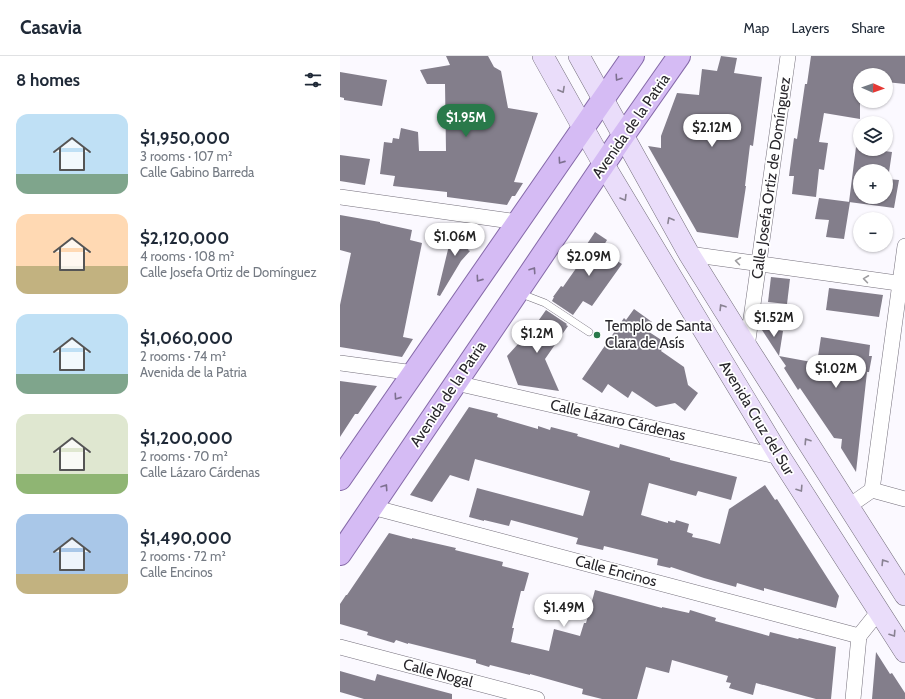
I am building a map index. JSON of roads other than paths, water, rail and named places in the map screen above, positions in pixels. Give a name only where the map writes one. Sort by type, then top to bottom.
[{"type":"main road","name":"Avenida Cruz del Sur","points":[[543,56],[604,165],[780,457],[905,652]]},
{"type":"main road","name":"Avenida Cruz del Sur","points":[[579,56],[689,254],[905,595]]},
{"type":"main road","points":[[340,479],[633,56]]},
{"type":"main road","name":"Avenida de la Patria","points":[[340,554],[623,136],[679,56]]},
{"type":"street","name":"Calle Josefa Ortiz de Domínguez","points":[[747,347],[788,56]]},
{"type":"street","points":[[340,197],[518,222]]},
{"type":"street","points":[[849,506],[872,490],[902,284],[905,246]]},
{"type":"street","points":[[689,254],[902,284]]},
{"type":"street","points":[[340,363],[414,373]]},
{"type":"street","name":"Calle Lázaro Cárdenas","points":[[456,383],[780,457]]},
{"type":"street","points":[[872,490],[905,499]]},
{"type":"street","name":"Calle Encinos","points":[[372,507],[860,636]]},
{"type":"street","points":[[853,699],[860,636],[879,611]]},
{"type":"street","name":"Calle Nogal","points":[[340,647],[536,699]]},
{"type":"lane","points":[[517,292],[545,303],[589,332]]},
{"type":"place","name":"Templo de Santa Clara de Asís","points":[[597,335]]}]
